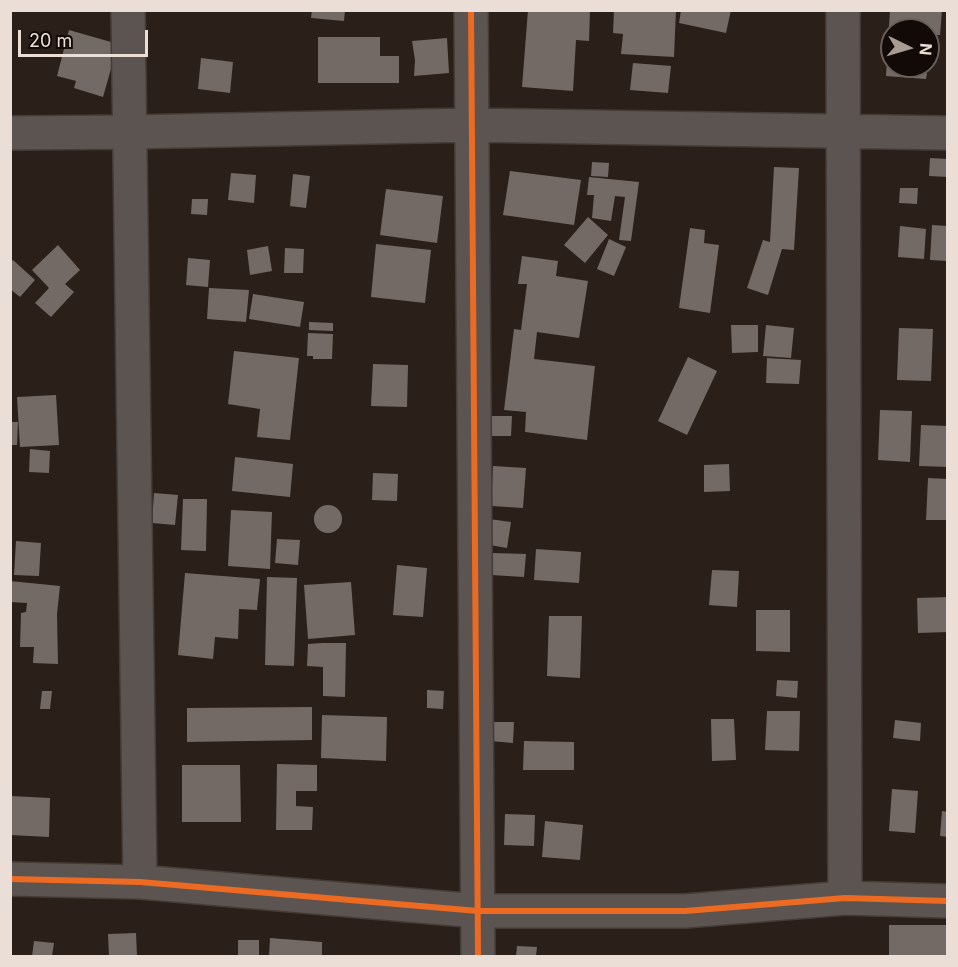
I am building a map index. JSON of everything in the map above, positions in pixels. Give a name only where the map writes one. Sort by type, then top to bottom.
[{"type":"street","points":[[128,10],[140,882]]},
{"type":"street","points":[[471,10],[478,957]]},
{"type":"street","points":[[843,10],[845,898]]},
{"type":"street","points":[[10,133],[471,125],[948,133]]},
{"type":"street","points":[[10,879],[140,882],[478,911],[685,911],[845,898],[948,901]]},
{"type":"building","points":[[312,10],[345,10],[344,21],[311,18]]},
{"type":"building","points":[[528,10],[590,10],[589,41],[576,40],[573,91],[522,87]]},
{"type":"building","points":[[614,10],[676,10],[674,57],[621,54],[623,34],[613,33]]},
{"type":"building","points":[[681,10],[731,10],[726,33],[679,23]]},
{"type":"building","points":[[890,10],[942,10],[940,35],[940,18],[890,18]]},
{"type":"building","points":[[69,30],[118,44],[103,97],[74,88],[76,81],[57,76]]},
{"type":"building","points":[[318,37],[380,37],[380,56],[399,56],[399,83],[318,83]]},
{"type":"building","points":[[447,38],[449,73],[414,76],[415,60],[412,41]]},
{"type":"building","points":[[201,58],[233,62],[230,93],[198,89]]},
{"type":"building","points":[[633,63],[671,66],[668,93],[630,90]]},
{"type":"building","points":[[930,158],[948,159],[948,177],[929,176]]},
{"type":"building","points":[[592,162],[609,163],[608,177],[591,176]]},
{"type":"building","points":[[774,167],[799,168],[794,250],[782,249],[768,295],[747,288],[763,240],[770,242]]},
{"type":"building","points":[[510,171],[581,180],[574,225],[503,215]]},
{"type":"building","points":[[231,173],[256,175],[254,203],[228,200]]},
{"type":"building","points":[[293,174],[310,176],[306,208],[290,206]]},
{"type":"building","points":[[589,177],[639,182],[631,241],[619,240],[625,197],[615,196],[611,221],[592,218],[594,195],[587,195]]},
{"type":"building","points":[[900,188],[918,188],[917,204],[899,203]]},
{"type":"building","points":[[386,189],[443,196],[437,243],[380,235]]},
{"type":"building","points":[[192,199],[208,199],[207,215],[191,214]]},
{"type":"building","points":[[588,217],[608,235],[585,263],[564,245]]},
{"type":"building","points":[[932,225],[948,226],[948,261],[930,260]]},
{"type":"building","points":[[900,226],[926,229],[924,259],[898,257]]},
{"type":"building","points":[[690,228],[705,230],[704,243],[719,245],[710,313],[679,308]]},
{"type":"building","points":[[609,239],[626,247],[614,276],[597,269]]},
{"type":"building","points":[[376,244],[431,250],[425,303],[371,297]]},
{"type":"building","points":[[58,245],[80,270],[65,284],[74,292],[51,317],[35,303],[49,288],[32,270]]},
{"type":"building","points":[[268,246],[272,271],[250,275],[247,250]]},
{"type":"building","points":[[285,248],[304,249],[303,273],[284,273]]},
{"type":"building","points":[[522,256],[558,261],[556,276],[588,281],[579,338],[537,332],[534,359],[595,366],[587,440],[525,432],[526,412],[504,410],[514,329],[521,330],[527,284],[518,284]]},
{"type":"building","points":[[188,258],[210,260],[208,287],[186,285]]},
{"type":"building","points":[[13,260],[35,280],[20,297],[10,289],[10,263]]},
{"type":"building","points":[[209,288],[249,290],[246,322],[207,319]]},
{"type":"building","points":[[253,294],[304,302],[300,327],[249,319]]},
{"type":"building","points":[[309,322],[333,323],[333,331],[309,330]]},
{"type":"building","points":[[731,325],[758,325],[758,352],[732,353]]},
{"type":"building","points":[[766,325],[794,328],[791,358],[763,356]]},
{"type":"building","points":[[899,328],[933,329],[931,381],[897,380]]},
{"type":"building","points":[[308,333],[333,334],[332,359],[313,359],[313,356],[307,356]]},
{"type":"building","points":[[234,351],[299,358],[290,440],[257,437],[260,409],[228,404]]},
{"type":"building","points":[[688,357],[717,371],[687,435],[658,421]]},
{"type":"building","points":[[767,358],[801,360],[799,384],[766,383]]},
{"type":"building","points":[[373,364],[408,365],[407,407],[371,406]]},
{"type":"building","points":[[56,395],[59,445],[20,447],[17,397]]},
{"type":"building","points":[[880,410],[912,411],[910,462],[878,460]]},
{"type":"building","points":[[491,416],[512,416],[511,436],[492,436]]},
{"type":"building","points":[[10,422],[18,422],[17,445],[10,445]]},
{"type":"building","points":[[921,425],[948,426],[948,467],[919,466]]},
{"type":"building","points":[[30,449],[50,451],[49,473],[29,472]]},
{"type":"building","points":[[235,457],[293,464],[290,497],[232,491]]},
{"type":"building","points":[[729,464],[730,491],[704,492],[704,465]]},
{"type":"building","points":[[493,466],[526,468],[523,508],[491,506]]},
{"type":"building","points":[[373,473],[398,474],[397,501],[372,500]]},
{"type":"building","points":[[928,478],[948,479],[948,520],[926,520]]},
{"type":"building","points":[[154,493],[178,495],[175,525],[152,523]]},
{"type":"building","points":[[183,499],[207,499],[206,551],[181,550]]},
{"type":"building","points":[[328,505],[338,509],[342,519],[338,529],[328,533],[318,529],[314,519],[318,509]]},
{"type":"building","points":[[231,510],[272,512],[270,569],[228,566]]},
{"type":"building","points":[[482,518],[511,522],[507,548],[478,543]]},
{"type":"building","points":[[277,539],[300,540],[298,565],[275,563]]},
{"type":"building","points":[[16,541],[41,543],[39,576],[14,575]]},
{"type":"building","points":[[536,549],[581,552],[579,583],[534,580]]},
{"type":"building","points":[[492,553],[526,554],[524,577],[491,575]]},
{"type":"building","points":[[397,565],[427,568],[423,617],[393,615]]},
{"type":"building","points":[[712,570],[739,571],[737,607],[709,605]]},
{"type":"building","points":[[185,573],[260,579],[257,610],[239,609],[238,639],[215,637],[213,659],[178,655]]},
{"type":"building","points":[[267,577],[297,578],[294,666],[265,665]]},
{"type":"building","points":[[10,581],[60,586],[57,614],[58,664],[33,663],[34,647],[20,647],[21,613],[26,612],[27,603],[10,602]]},
{"type":"building","points":[[351,582],[355,635],[308,639],[304,585]]},
{"type":"building","points":[[948,597],[948,632],[918,633],[917,598]]},
{"type":"building","points":[[756,610],[790,610],[790,652],[756,651]]},
{"type":"building","points":[[549,616],[582,616],[580,678],[547,676]]},
{"type":"building","points":[[346,643],[345,697],[323,696],[323,667],[307,666],[308,644]]},
{"type":"building","points":[[777,680],[798,681],[797,698],[776,696]]},
{"type":"building","points":[[427,690],[444,691],[443,709],[427,708]]},
{"type":"building","points":[[42,691],[52,691],[50,709],[40,709]]},
{"type":"building","points":[[312,707],[312,740],[187,742],[187,708]]},
{"type":"building","points":[[767,711],[800,711],[799,751],[765,750]]},
{"type":"building","points":[[322,715],[387,717],[386,761],[321,758]]},
{"type":"building","points":[[711,719],[734,719],[736,760],[712,761]]},
{"type":"building","points":[[895,720],[921,723],[920,741],[893,738]]},
{"type":"building","points":[[491,722],[514,722],[513,743],[490,741]]},
{"type":"building","points":[[524,741],[574,742],[574,770],[523,770]]},
{"type":"building","points":[[277,764],[317,765],[317,791],[296,791],[296,806],[313,807],[312,830],[276,830]]},
{"type":"building","points":[[182,765],[240,765],[241,822],[182,822]]},
{"type":"building","points":[[892,789],[918,791],[915,833],[889,831]]},
{"type":"building","points":[[11,796],[50,798],[49,837],[10,835]]},
{"type":"building","points":[[942,811],[948,812],[948,837],[940,836]]},
{"type":"building","points":[[505,814],[535,815],[534,846],[504,845]]},
{"type":"building","points":[[545,821],[583,825],[580,860],[542,857]]},
{"type":"building","points":[[889,925],[948,925],[948,956],[889,956]]},
{"type":"building","points":[[136,933],[137,956],[109,956],[108,934]]},
{"type":"building","points":[[270,938],[322,942],[322,956],[269,956]]},
{"type":"building","points":[[238,940],[259,940],[259,956],[238,956]]},
{"type":"building","points":[[34,941],[54,943],[52,956],[32,956]]},
{"type":"building","points":[[517,946],[537,947],[536,956],[516,956]]},
{"type":"cycle path","points":[[471,10],[478,956]]},
{"type":"cycle path","points":[[10,879],[140,882],[478,911],[685,911],[845,898],[948,901]]}]
